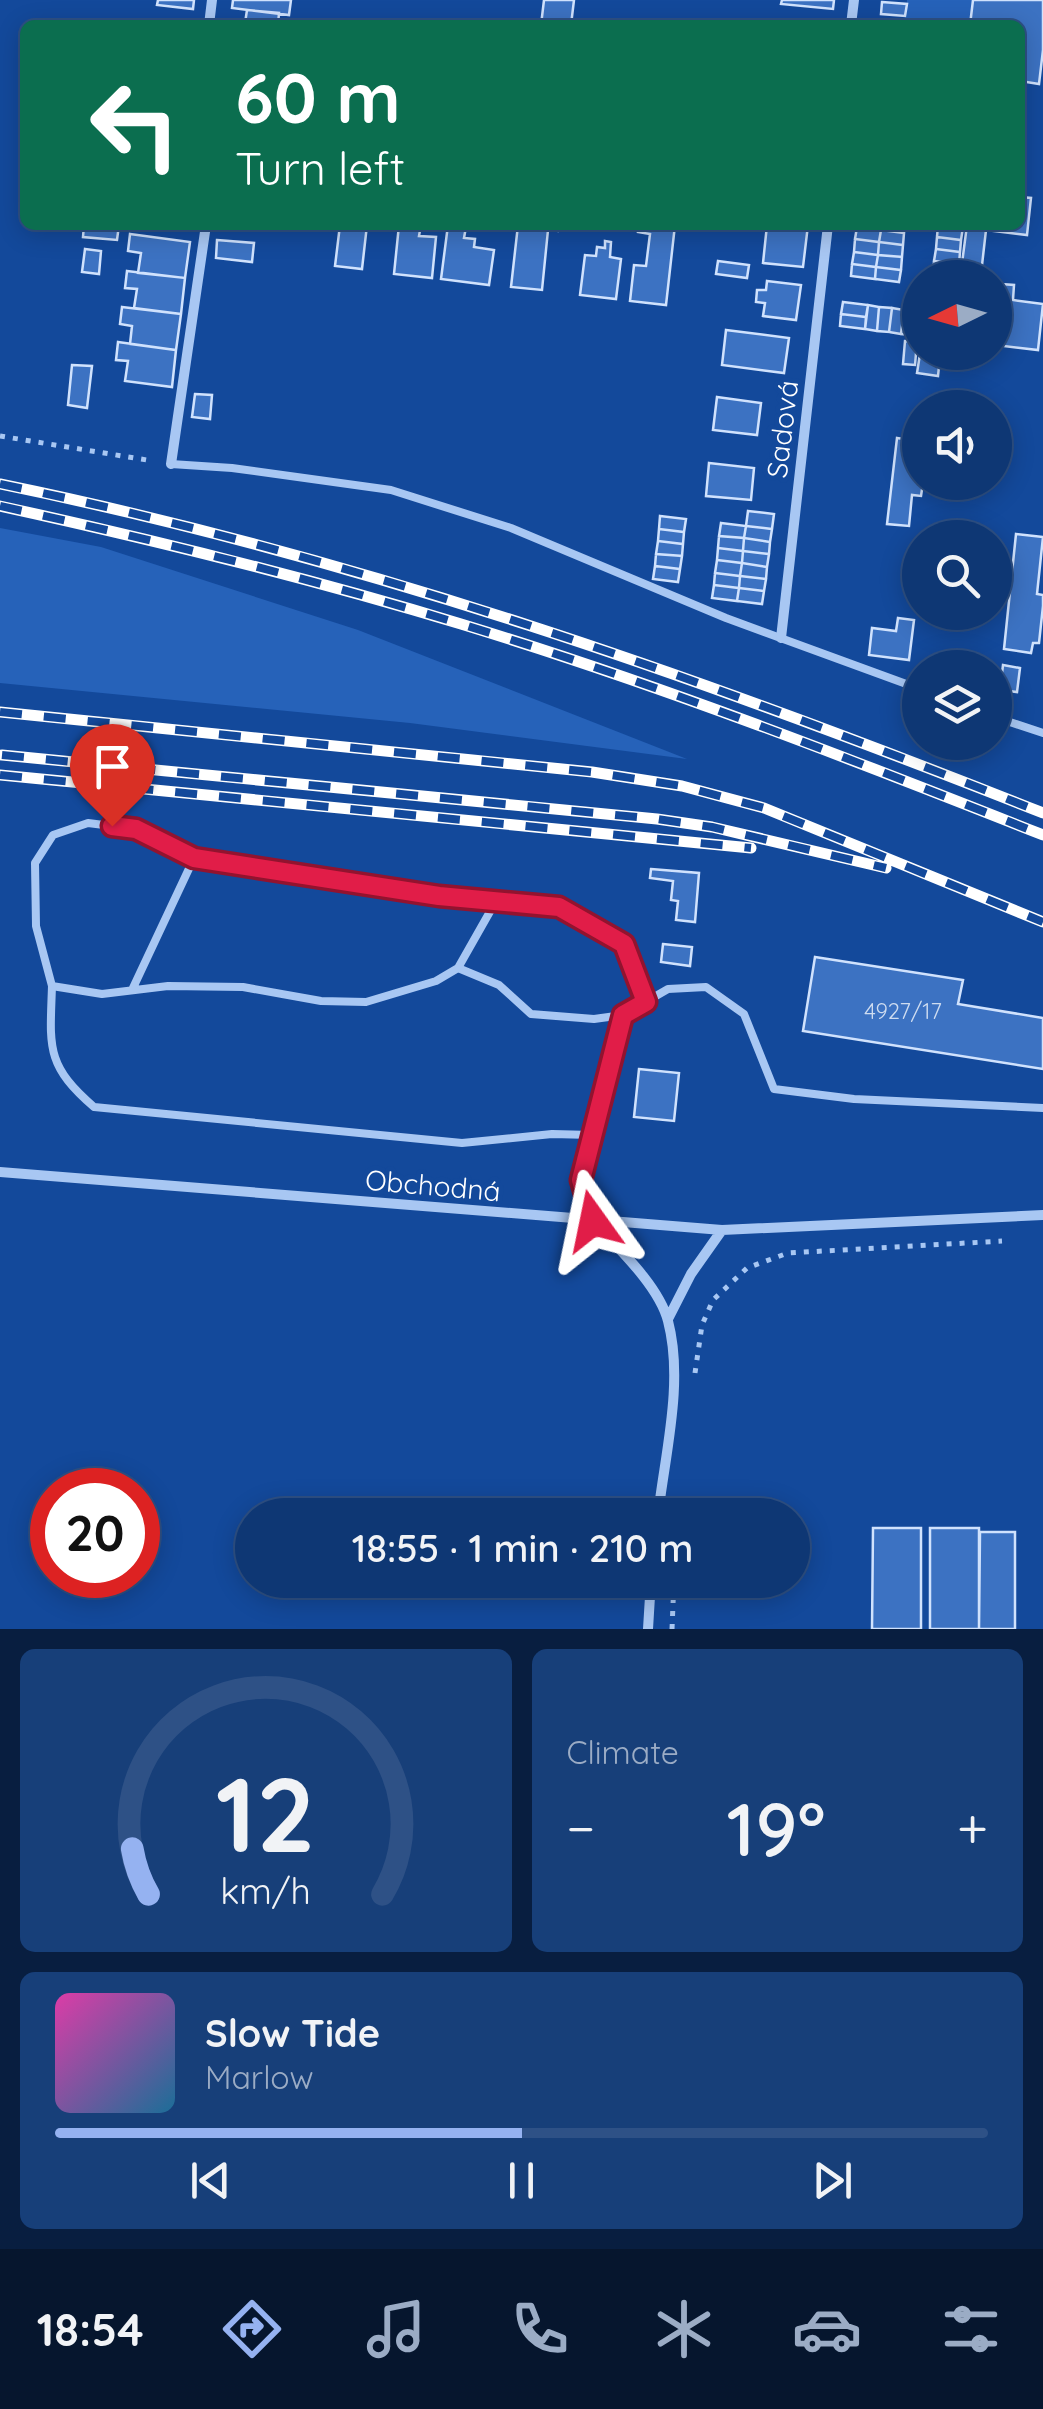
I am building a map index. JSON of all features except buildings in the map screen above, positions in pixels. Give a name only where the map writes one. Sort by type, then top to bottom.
[{"type":"street","points":[[171,464],[205,230]]},
{"type":"street","name":"Sadová","points":[[781,638],[827,230]]},
{"type":"street","name":"Obchodná","points":[[0,1172],[722,1230],[1043,1215]]},
{"type":"street","points":[[593,1221],[628,1258],[668,1319],[672,1400],[660,1498]]},
{"type":"street","points":[[668,1319],[691,1274],[722,1230]]},
{"type":"street","points":[[648,1629],[650,1598]]},
{"type":"lane","points":[[171,464],[232,468],[391,490],[511,528],[781,638],[902,682]]},
{"type":"lane","points":[[1012,723],[1043,733]]},
{"type":"lane","points":[[592,1136],[552,1134],[462,1143],[94,1107],[69,1086],[50,1048],[52,986],[36,926],[34,863],[53,834],[88,824],[136,829],[194,858],[439,896],[559,907],[624,944],[646,1002]]},
{"type":"lane","points":[[132,990],[194,858]]},
{"type":"lane","points":[[52,986],[102,994],[168,986],[242,986],[321,1000],[366,1002],[436,981],[458,968],[496,901]]},
{"type":"lane","points":[[458,968],[498,985],[531,1014],[594,1019],[623,1015],[668,989],[706,987],[744,1014],[774,1089],[854,1099],[1043,1108]]},
{"type":"lane","points":[[593,1221],[581,1180],[623,1015]]},
{"type":"path","points":[[0,436],[171,464]]},
{"type":"path","points":[[694,1382],[698,1344],[714,1300],[747,1268],[788,1253],[1002,1242]]},
{"type":"path","points":[[672,1629],[673,1598]]},
{"type":"shaded area","points":[[907,0],[973,0],[971,20],[905,20]]},
{"type":"shaded area","points":[[0,528],[101,547],[358,630],[687,759],[410,723],[0,683]]},
{"type":"railway","points":[[0,484],[267,548],[529,625],[786,715],[1043,813]]},
{"type":"railway","points":[[0,506],[289,575],[535,647],[754,724],[1043,835]]},
{"type":"railway","points":[[0,712],[592,772],[682,786],[764,808],[1043,922]]},
{"type":"railway","points":[[2,755],[657,819],[712,827],[886,868]]},
{"type":"railway","points":[[0,775],[751,848]]},
{"type":"route","points":[[112,826],[136,829],[194,858],[439,896],[559,907],[624,944],[646,1002],[623,1015],[603,1087],[581,1180],[593,1221]]}]
